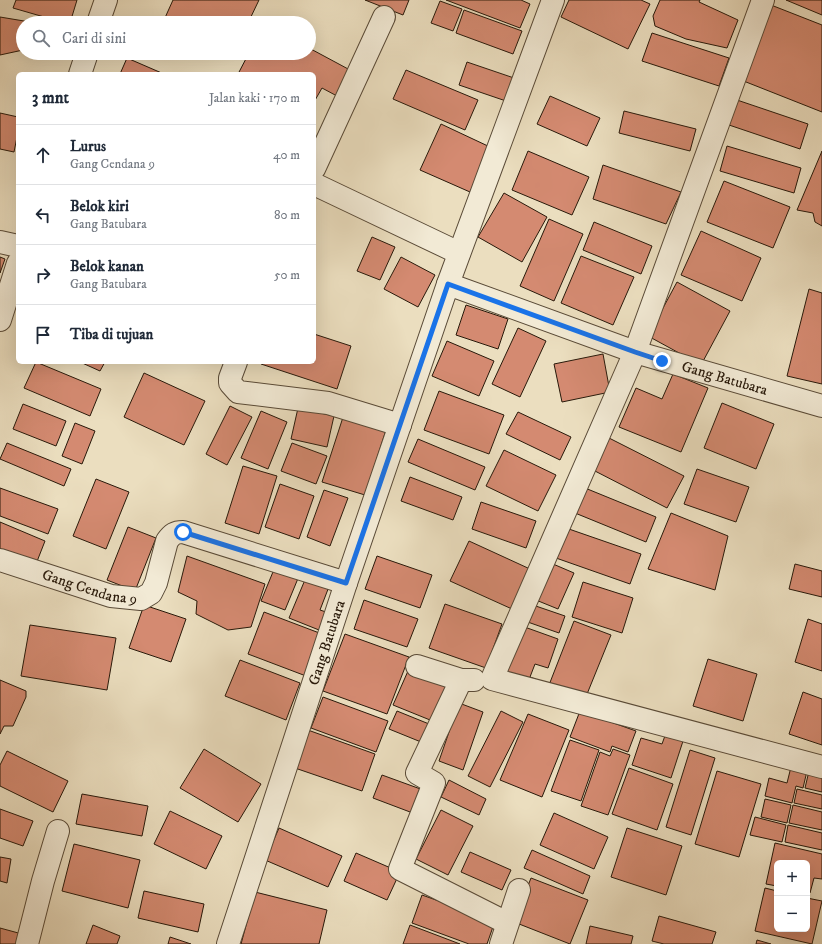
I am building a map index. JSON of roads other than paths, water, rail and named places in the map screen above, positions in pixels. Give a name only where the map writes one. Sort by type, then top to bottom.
[{"type":"street","points":[[100,16],[106,0]]},
{"type":"street","points":[[448,284],[552,0]]},
{"type":"street","points":[[492,679],[635,352],[763,0]]},
{"type":"street","points":[[316,165],[384,17]]},
{"type":"street","points":[[81,72],[85,60]]},
{"type":"street","points":[[316,185],[459,253]]},
{"type":"street","points":[[0,242],[16,246]]},
{"type":"street","points":[[0,320],[16,269]]},
{"type":"street","name":"Gang Batubara","points":[[228,944],[346,583],[448,284],[635,352],[822,406]]},
{"type":"street","points":[[235,364],[230,378],[230,383],[238,392],[328,403],[400,425]]},
{"type":"street","name":"Gang Cendana 9","points":[[0,560],[111,596],[141,599],[151,593],[156,583],[167,541],[171,535],[177,532],[183,532],[346,583]]},
{"type":"street","points":[[417,666],[461,680],[492,679],[822,767]]},
{"type":"street","points":[[461,680],[417,773],[434,783],[400,869],[507,923]]},
{"type":"street","points":[[27,944],[43,881],[58,831]]},
{"type":"street","points":[[501,944],[519,890]]}]
